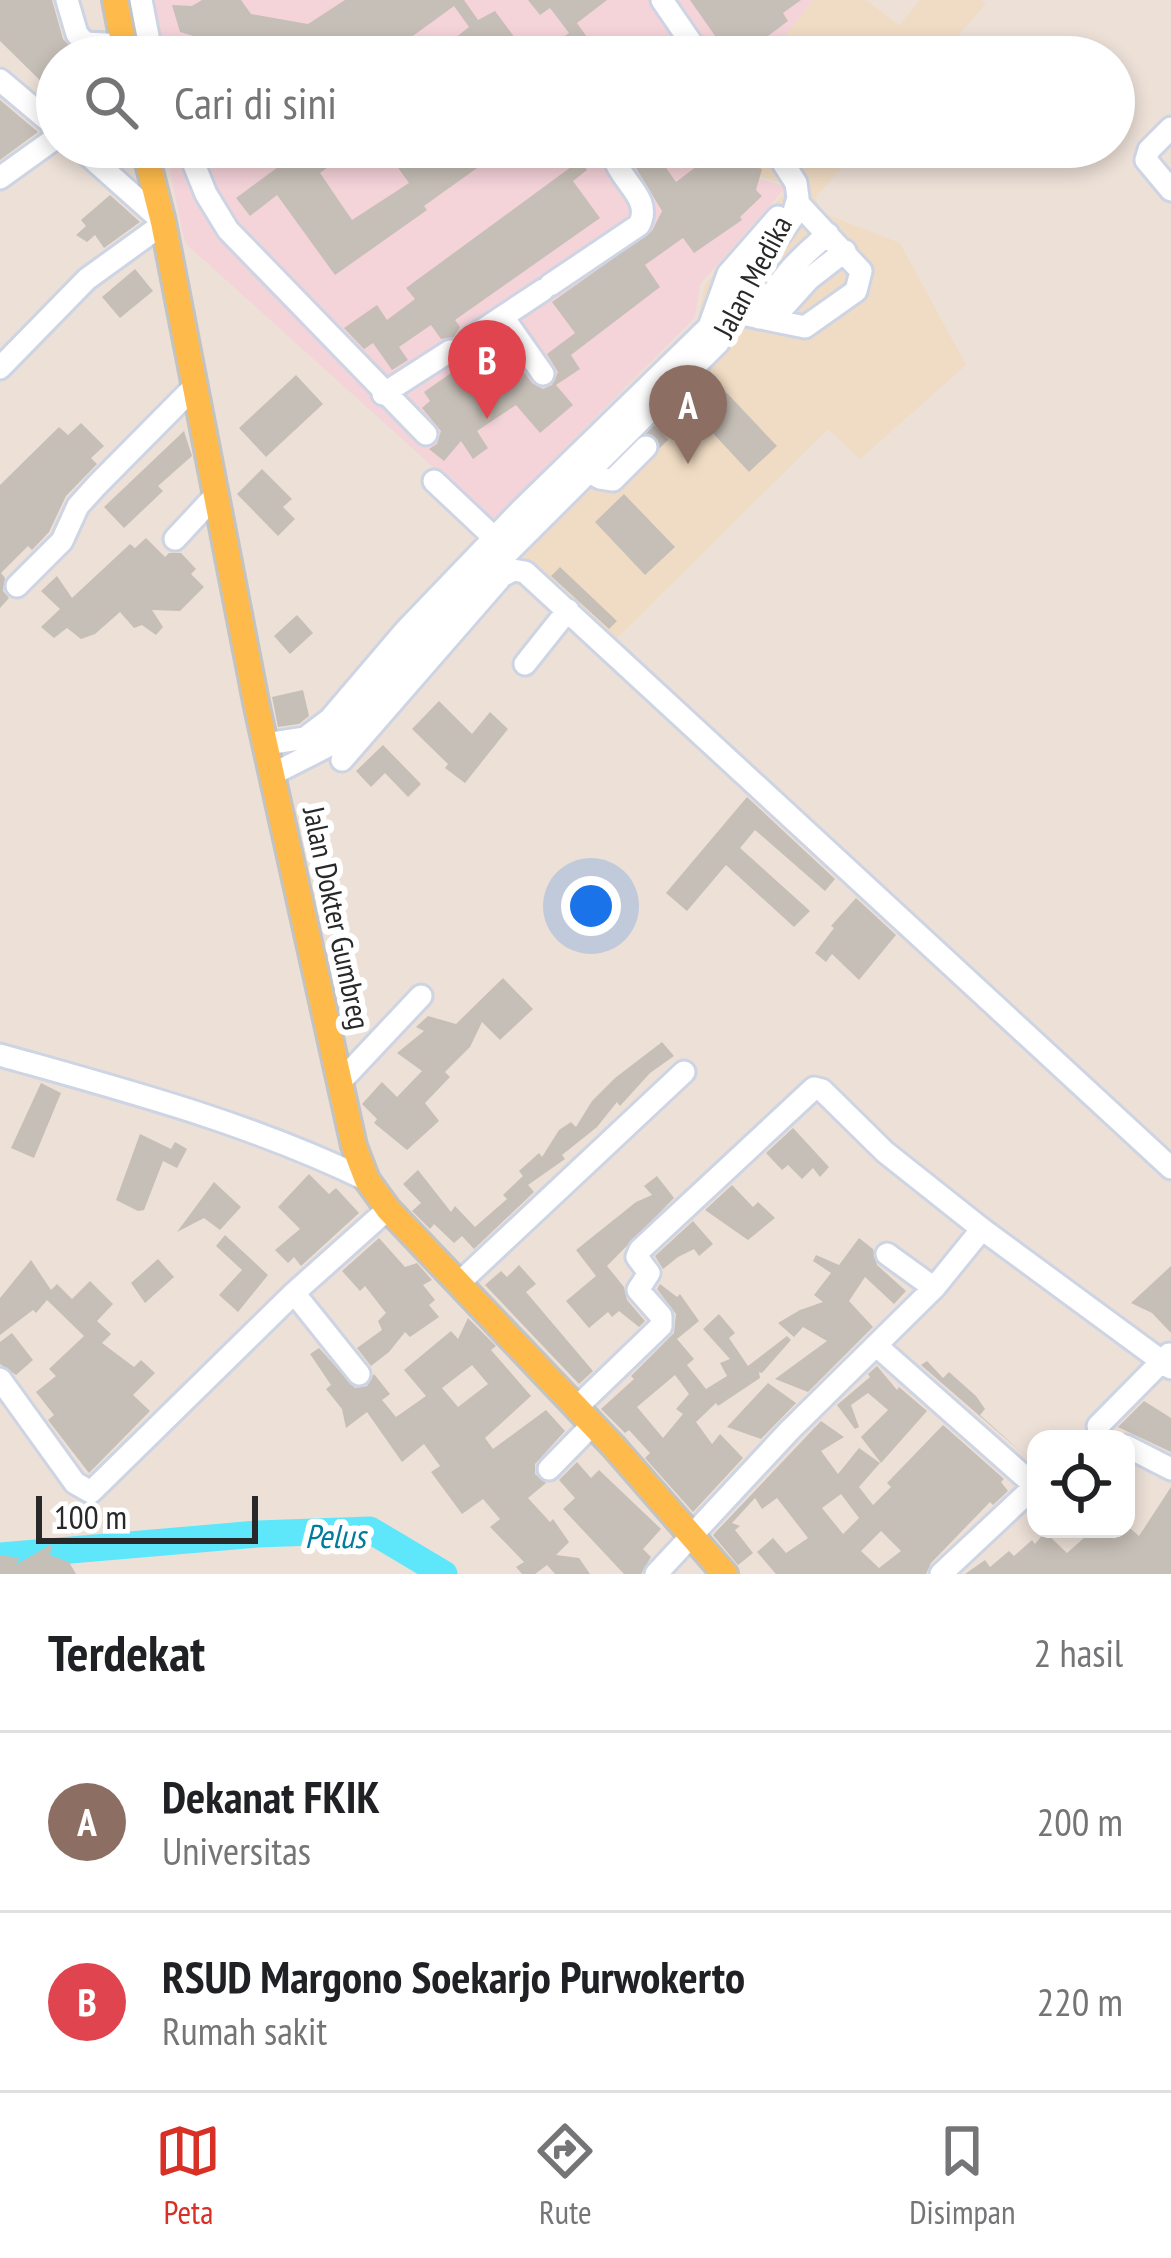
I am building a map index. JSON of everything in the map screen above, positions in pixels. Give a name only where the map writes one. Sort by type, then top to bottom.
[{"type":"main road","points":[[116,0],[123,36]]},
{"type":"main road","name":"Jalan Dokter Gumbreg","points":[[149,168],[266,744],[354,1146],[367,1180],[388,1209],[724,1574]]},
{"type":"street","points":[[67,0],[79,36]]},
{"type":"street","points":[[141,0],[148,36]]},
{"type":"street","points":[[662,0],[687,36]]},
{"type":"street","points":[[0,80],[36,110]]},
{"type":"street","points":[[1171,128],[1146,160],[1171,190]]},
{"type":"street","points":[[0,178],[36,152]]},
{"type":"street","points":[[0,368],[87,279],[163,223],[102,168]]},
{"type":"street","points":[[196,168],[228,230],[426,434]]},
{"type":"street","points":[[383,394],[639,225],[645,207],[616,168]]},
{"type":"street","points":[[724,310],[805,327],[856,291],[862,272],[795,205],[796,183],[786,168]]},
{"type":"street","name":"Jalan Medika","points":[[273,774],[328,746],[336,726],[724,310],[792,218],[795,205]]},
{"type":"street","points":[[766,319],[773,286],[785,272],[836,242]]},
{"type":"street","name":"Jalan Medika","points":[[502,544],[588,471],[719,341],[724,310]]},
{"type":"street","points":[[503,317],[543,374]]},
{"type":"street","points":[[17,586],[62,541],[79,506],[97,485],[195,386]]},
{"type":"street","points":[[670,422],[682,400],[673,387]]},
{"type":"street","points":[[588,471],[613,480],[646,447]]},
{"type":"street","points":[[434,481],[502,544]]},
{"type":"street","points":[[176,539],[214,497]]},
{"type":"street","points":[[342,760],[509,572],[525,572],[1171,1168]]},
{"type":"street","points":[[525,664],[568,610]]},
{"type":"street","name":"Jalan Medika","points":[[266,744],[305,738],[336,726]]},
{"type":"street","points":[[341,1081],[421,996]]},
{"type":"street","points":[[0,1055],[160,1100],[281,1142],[367,1180]]},
{"type":"street","points":[[458,1284],[684,1072]]},
{"type":"street","points":[[549,1469],[584,1417],[662,1326],[661,1316],[638,1290],[649,1273],[637,1257],[640,1250],[814,1088],[822,1090],[884,1152],[1163,1363],[1104,1430]]},
{"type":"street","points":[[2,1384],[75,1483],[91,1492],[294,1292],[388,1209]]},
{"type":"street","points":[[656,1574],[834,1384],[934,1288],[982,1229]]},
{"type":"street","points":[[887,1254],[934,1288]]},
{"type":"street","points":[[294,1292],[359,1374]]},
{"type":"street","points":[[878,1346],[1027,1478]]},
{"type":"street","points":[[1135,1451],[1171,1469]]},
{"type":"street","points":[[941,1574],[1027,1493]]},
{"type":"shaded area","points":[[133,0],[813,0],[785,36],[141,36]]},
{"type":"shaded area","points":[[813,0],[866,0],[899,25],[920,0],[981,0],[986,4],[958,36],[785,36]]},
{"type":"shaded area","points":[[169,168],[725,168],[786,187],[700,284],[695,317],[493,521],[185,243]]},
{"type":"shaded area","points":[[729,168],[841,168],[815,198],[820,212],[900,243],[966,365],[860,459],[828,429],[609,646],[517,551],[696,329],[705,285],[791,185]]},
{"type":"building","points":[[0,0],[52,0],[62,36],[36,36],[36,76],[0,41]]},
{"type":"building","points":[[202,0],[241,0],[251,14],[308,24],[345,0],[464,0],[478,20],[495,11],[513,36],[458,36],[469,27],[454,6],[413,36],[193,36],[180,32],[172,5],[192,6]]},
{"type":"building","points":[[528,0],[607,0],[577,23],[586,36],[565,36],[569,33],[550,8],[540,15]]},
{"type":"building","points":[[690,0],[801,0],[783,13],[788,21],[768,36],[715,36]]},
{"type":"building","points":[[0,100],[36,133],[0,160]]},
{"type":"building","points":[[277,168],[327,168],[320,173],[352,220],[409,183],[398,168],[477,168],[335,275],[277,195],[250,216],[236,198]]},
{"type":"building","points":[[570,168],[587,170],[573,181],[600,218],[455,320],[460,327],[454,337],[441,339],[431,325],[399,347],[408,360],[392,370],[373,343],[364,349],[344,328],[377,305],[387,320],[415,299],[406,288]]},
{"type":"building","points":[[636,168],[666,168],[676,182],[694,168],[758,168],[762,169],[756,190],[762,196],[742,220],[694,253],[683,238],[645,265],[660,287],[571,355],[580,369],[556,385],[573,405],[540,433],[516,405],[477,431],[488,448],[473,459],[461,441],[444,461],[429,449],[437,444],[441,431],[422,408],[430,401],[424,392],[461,366],[465,353],[471,354],[489,379],[513,361],[505,346],[532,383],[543,389],[552,385],[558,372],[547,354],[575,333],[552,302],[652,231],[662,211]]},
{"type":"building","points":[[110,195],[140,222],[104,248],[95,235],[87,242],[76,235],[86,226],[81,220]]},
{"type":"building","points":[[135,269],[153,291],[120,318],[102,297]]},
{"type":"building","points":[[296,375],[323,404],[266,457],[239,428]]},
{"type":"building","points":[[724,390],[777,446],[749,472],[697,416]]},
{"type":"building","points":[[81,423],[104,446],[91,458],[97,464],[66,496],[49,532],[1,573],[9,598],[0,608],[0,485],[59,427],[68,435]]},
{"type":"building","points":[[184,431],[192,456],[158,486],[163,491],[124,528],[104,507]]},
{"type":"building","points":[[262,469],[292,499],[283,507],[295,519],[278,536],[237,494]]},
{"type":"building","points":[[624,494],[675,547],[645,575],[595,522]]},
{"type":"building","points":[[146,538],[165,557],[181,553],[204,587],[180,611],[152,610],[163,627],[156,635],[142,625],[134,628],[120,612],[95,634],[81,639],[67,628],[54,638],[41,627],[60,609],[41,591],[57,576],[72,598],[130,544],[135,548]]},
{"type":"building","points":[[560,567],[617,621],[609,629],[551,576]]},
{"type":"building","points":[[297,615],[313,633],[290,654],[274,636]]},
{"type":"building","points":[[303,690],[309,716],[299,724],[278,727],[272,697]]},
{"type":"building","points":[[439,701],[472,734],[490,712],[508,729],[465,783],[445,768],[448,764],[412,729]]},
{"type":"building","points":[[383,745],[421,784],[408,797],[385,773],[371,787],[356,771]]},
{"type":"building","points":[[747,797],[835,879],[825,891],[755,830],[740,848],[810,911],[794,927],[726,865],[687,911],[666,893]]},
{"type":"building","points":[[856,898],[896,935],[859,980],[832,954],[826,962],[815,953]]},
{"type":"building","points":[[503,978],[533,1009],[500,1040],[482,1022],[470,1047],[445,1072],[450,1077],[425,1103],[439,1121],[407,1150],[374,1123],[377,1119],[362,1104],[382,1082],[397,1097],[422,1071],[397,1053],[424,1031],[416,1027],[428,1016],[456,1024]]},
{"type":"building","points":[[662,1042],[674,1056],[650,1073],[620,1106],[617,1102],[597,1127],[562,1155],[565,1159],[528,1185],[534,1192],[474,1249],[462,1236],[454,1243],[434,1224],[430,1229],[412,1211],[421,1203],[403,1184],[418,1170],[451,1212],[455,1206],[475,1227],[507,1199],[503,1195],[523,1176],[519,1171],[539,1153],[542,1157],[559,1130],[571,1122],[576,1127],[592,1101],[615,1078]]},
{"type":"building","points":[[41,1083],[61,1093],[34,1158],[11,1148]]},
{"type":"building","points":[[793,1128],[829,1167],[820,1177],[813,1168],[802,1179],[788,1165],[782,1170],[766,1153]]},
{"type":"building","points":[[140,1134],[171,1149],[175,1142],[187,1149],[177,1168],[163,1161],[144,1210],[138,1211],[116,1200]]},
{"type":"building","points":[[309,1174],[329,1194],[336,1188],[359,1213],[301,1266],[294,1257],[288,1263],[275,1250],[300,1229],[278,1207]]},
{"type":"building","points":[[657,1176],[674,1198],[607,1266],[645,1321],[639,1327],[619,1311],[612,1317],[608,1312],[589,1328],[566,1301],[596,1276],[576,1250],[636,1202],[652,1195],[644,1186]]},
{"type":"building","points":[[214,1182],[241,1207],[220,1230],[204,1218],[177,1232]]},
{"type":"building","points":[[732,1185],[753,1207],[758,1202],[775,1218],[748,1240],[705,1210]]},
{"type":"building","points":[[693,1221],[713,1244],[699,1256],[694,1249],[663,1269],[655,1256]]},
{"type":"building","points":[[225,1235],[268,1275],[238,1312],[219,1295],[242,1270],[216,1246]]},
{"type":"building","points":[[379,1238],[405,1267],[417,1263],[432,1280],[423,1285],[435,1300],[429,1305],[439,1317],[410,1337],[405,1332],[371,1366],[357,1348],[382,1330],[378,1321],[386,1313],[365,1286],[360,1291],[342,1271]]},
{"type":"building","points":[[859,1238],[873,1249],[877,1265],[906,1291],[894,1304],[865,1277],[849,1301],[873,1327],[808,1392],[775,1379],[827,1341],[803,1327],[794,1337],[778,1323],[823,1302],[814,1295],[831,1273],[813,1261],[816,1255],[839,1265]]},
{"type":"building","points":[[158,1259],[174,1277],[145,1303],[131,1283]]},
{"type":"building","points":[[31,1260],[51,1290],[57,1284],[72,1299],[90,1281],[113,1304],[97,1321],[111,1334],[102,1343],[134,1367],[141,1360],[155,1373],[133,1395],[150,1411],[89,1473],[48,1420],[54,1415],[36,1392],[56,1376],[49,1369],[84,1336],[47,1300],[36,1313],[33,1310],[0,1335],[0,1298]]},
{"type":"building","points":[[519,1265],[536,1284],[526,1292],[593,1371],[579,1384],[485,1285],[501,1271],[507,1277]]},
{"type":"building","points":[[1171,1266],[1171,1333],[1152,1313],[1131,1303]]},
{"type":"building","points":[[660,1284],[677,1297],[680,1294],[699,1321],[677,1339],[694,1359],[687,1365],[706,1389],[727,1376],[720,1363],[730,1359],[703,1329],[719,1314],[735,1333],[729,1338],[748,1366],[787,1336],[791,1340],[759,1372],[760,1378],[716,1403],[696,1422],[712,1444],[720,1434],[743,1458],[693,1512],[645,1458],[650,1453],[601,1409],[674,1333],[676,1314],[657,1289]],"holes":[[[675,1375],[689,1394],[676,1409],[683,1414],[663,1438],[637,1407]]]},
{"type":"building","points":[[468,1318],[496,1346],[491,1350],[531,1396],[485,1438],[493,1449],[546,1410],[565,1431],[535,1464],[535,1474],[546,1483],[528,1498],[550,1522],[553,1519],[569,1542],[556,1555],[579,1558],[590,1574],[555,1574],[547,1565],[535,1574],[522,1574],[516,1567],[524,1562],[490,1527],[500,1519],[483,1499],[462,1514],[431,1472],[440,1466],[424,1444],[402,1462],[367,1412],[346,1428],[342,1409],[326,1389],[331,1385],[310,1354],[319,1348],[355,1388],[367,1386],[374,1374],[390,1394],[382,1400],[396,1417],[426,1396],[404,1370],[451,1331],[458,1339]],"holes":[[[472,1365],[488,1384],[458,1407],[442,1388]]]},
{"type":"building","points":[[12,1333],[33,1360],[16,1375],[0,1364],[0,1342]]},
{"type":"building","points":[[927,1361],[943,1378],[949,1372],[976,1396],[985,1409],[980,1415],[1027,1457],[921,1365]]},
{"type":"building","points":[[877,1366],[897,1390],[899,1387],[927,1411],[881,1463],[861,1437],[888,1410],[868,1393],[851,1405],[859,1427],[855,1429],[837,1405]]},
{"type":"building","points":[[768,1383],[796,1403],[761,1439],[727,1427]]},
{"type":"building","points":[[1144,1401],[1171,1418],[1171,1452],[1135,1435],[1135,1430],[1118,1427]]},
{"type":"building","points":[[821,1421],[844,1437],[821,1451],[838,1474],[859,1448],[880,1463],[859,1487],[873,1505],[891,1487],[887,1483],[943,1425],[1004,1479],[1001,1482],[1008,1491],[993,1505],[990,1502],[926,1574],[776,1574],[757,1552],[773,1538],[786,1553],[808,1538],[777,1498],[762,1509],[755,1498],[732,1523],[740,1526],[735,1530],[753,1553],[738,1565],[713,1535]],"holes":[[[841,1494],[859,1518],[843,1534],[822,1508]],[[881,1531],[901,1551],[879,1568],[861,1551]]]},
{"type":"building","points":[[577,1462],[591,1478],[599,1470],[661,1529],[643,1549],[651,1557],[641,1574],[624,1574],[563,1509],[575,1498],[559,1480]]},
{"type":"building","points":[[1171,1487],[1171,1574],[965,1574],[985,1560],[990,1567],[1009,1551],[1014,1556],[1040,1538],[1051,1538],[1067,1553],[1084,1538],[1135,1538],[1135,1532],[1139,1536]]},
{"type":"building","points":[[52,1544],[50,1555],[69,1562],[76,1574],[0,1574],[0,1555],[20,1558],[15,1565]]},
{"type":"waterway","name":"Pelus","points":[[0,1556],[258,1534],[370,1530],[444,1574]]},
{"type":"tunnel","points":[[646,447],[671,422]]},
{"type":"place","name":"RSUD Margono Soekarjo Purwokerto","points":[[487,419]]},
{"type":"place","name":"Dekanat FKIK","points":[[688,464]]}]
